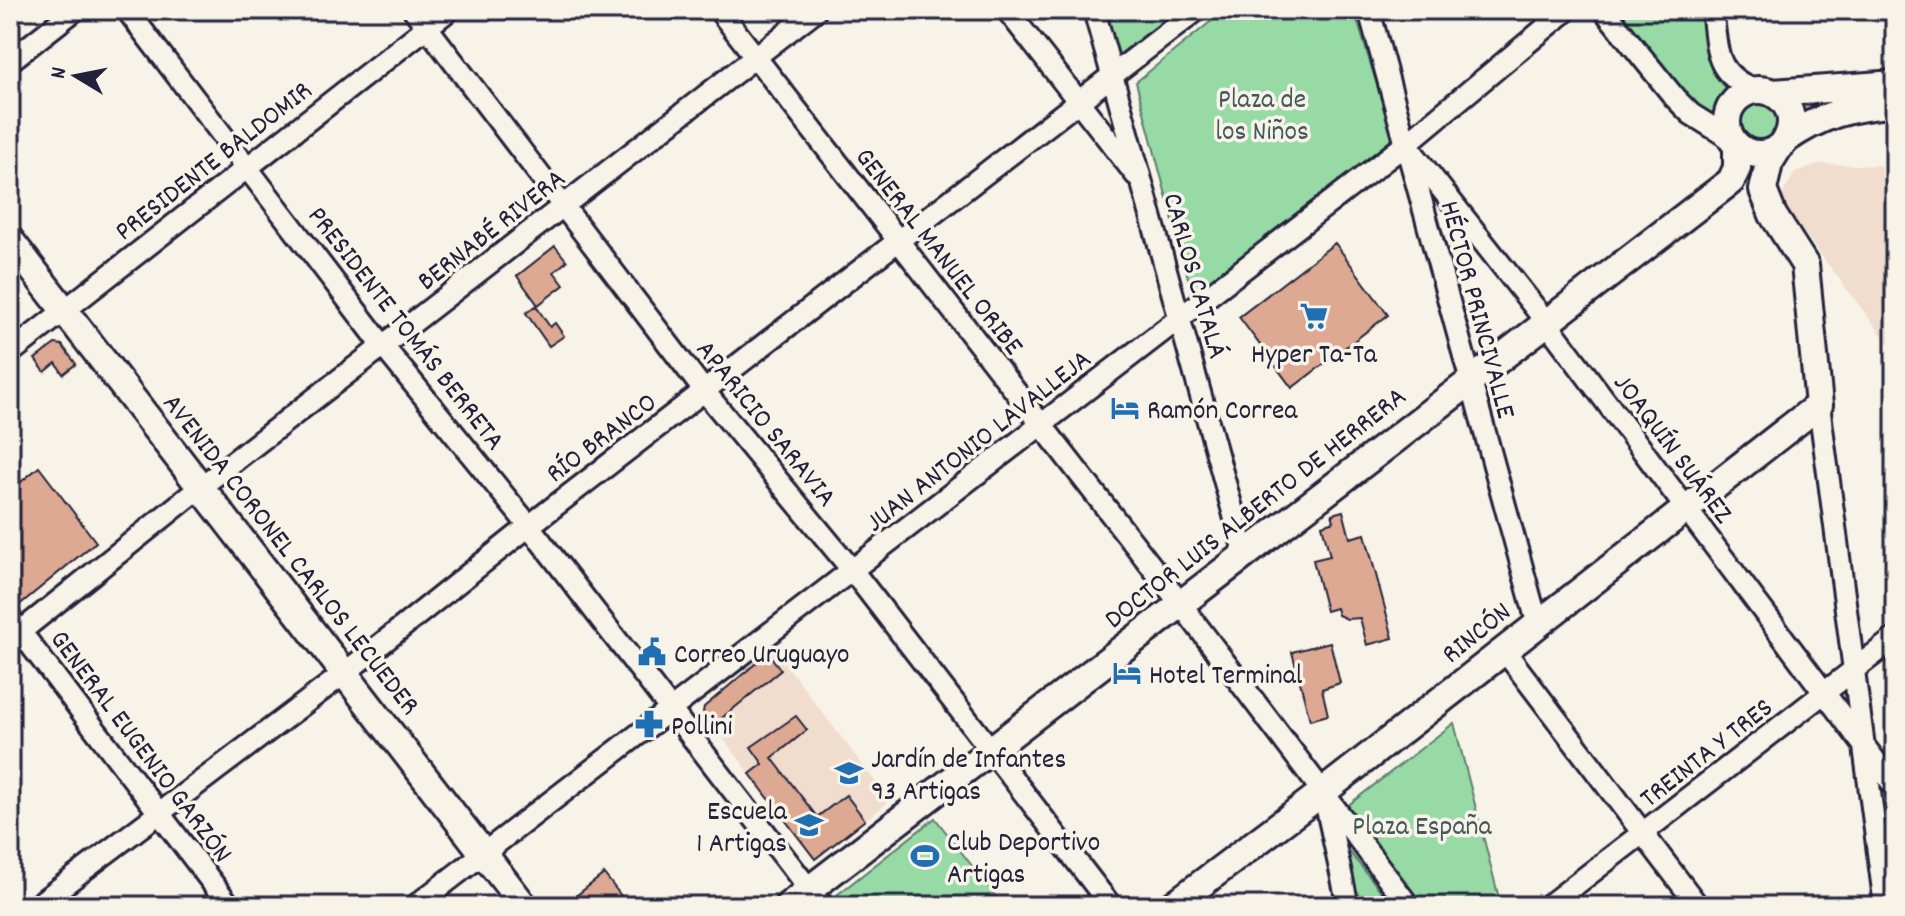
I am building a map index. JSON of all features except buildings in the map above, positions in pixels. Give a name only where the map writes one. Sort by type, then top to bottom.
[{"type":"main road","points":[[1895,84],[1740,96],[1730,108],[1727,124],[1734,143],[1754,154],[1782,143],[1819,118],[1840,110],[1895,104]]},
{"type":"main road","points":[[1764,92],[1789,114],[1782,143],[1769,163],[1763,190],[1773,215],[1805,265],[1819,405]]},
{"type":"main road","name":"DOCTOR LUIS ALBERTO DE HERRERA","points":[[806,901],[991,750],[1731,181],[1737,168],[1734,143]]},
{"type":"main road","name":"AVENIDA CORONEL CARLOS LECUEDER","points":[[10,240],[524,906]]},
{"type":"main road","name":"RINCÓN","points":[[1172,906],[1819,405]]},
{"type":"street","points":[[10,61],[75,10]]},
{"type":"street","name":"PRESIDENTE TOMÁS BERRETA","points":[[127,10],[383,346],[529,526],[670,708],[806,901]]},
{"type":"street","name":"APARICIO SARAVIA","points":[[414,10],[705,392],[852,570],[1111,906]]},
{"type":"street","name":"PRESIDENTE BALDOMIR","points":[[10,353],[449,10]]},
{"type":"street","name":"GENERAL MANUEL ORIBE","points":[[719,10],[1180,603],[1409,906]]},
{"type":"street","name":"BERNABÉ RIVERA","points":[[14,630],[816,10]]},
{"type":"street","points":[[1007,10],[1143,185]]},
{"type":"street","name":"CARLOS CATALÁ","points":[[1094,10],[1245,555]]},
{"type":"street","name":"RÍO BRANCO","points":[[36,906],[159,810],[346,672],[529,526],[1197,10]]},
{"type":"street","name":"HÉCTOR PRINCIVALLE","points":[[1369,10],[1537,622]]},
{"type":"street","name":"JUAN ANTONIO LAVALLEJA","points":[[415,906],[1406,144],[1567,10]]},
{"type":"street","points":[[1604,10],[1675,98],[1691,114],[1734,143]]},
{"type":"street","points":[[1712,10],[1721,66],[1736,83],[1764,92]]},
{"type":"street","name":"JOAQUÍN SUÁREZ","points":[[1406,144],[1547,323],[1895,787]]},
{"type":"street","points":[[1819,405],[1885,906]]},
{"type":"street","name":"GENERAL EUGENIO GARZÓN","points":[[14,630],[159,810],[230,906]]},
{"type":"street","name":"TREINTA Y TRES","points":[[1548,906],[1644,835],[1895,638]]},
{"type":"street","points":[[1504,650],[1698,906]]},
{"type":"street","points":[[1323,792],[1348,906]]},
{"type":"shaded area","points":[[1819,164],[1895,166],[1895,352],[1779,200],[1795,173]]},
{"type":"shaded area","points":[[774,649],[890,801],[815,859],[703,712],[704,707],[729,684]]},
{"type":"green space","points":[[1105,10],[1178,10],[1117,56]]},
{"type":"green space","name":"Plaza de los Niños","points":[[1225,10],[1354,10],[1393,138],[1195,304],[1136,82]]},
{"type":"green space","points":[[1618,10],[1703,10],[1712,71],[1730,92],[1723,99],[1716,120],[1699,109]]},
{"type":"green space","points":[[1758,102],[1772,108],[1778,122],[1772,136],[1758,142],[1744,136],[1738,122],[1744,108]]},
{"type":"green space","name":"Plaza España","points":[[1454,723],[1501,906],[1416,906],[1342,810]]},
{"type":"green space","name":"Club Deportivo Artigas","points":[[935,818],[1000,902],[995,906],[844,906],[837,895]]},
{"type":"green space","points":[[1348,850],[1393,906],[1356,906],[1344,853]]},
{"type":"place","name":"Hyper Ta-Ta","points":[[1314,316]]},
{"type":"place","name":"Ramón Correa","points":[[1125,408]]},
{"type":"place","name":"Correo Uruguayo","points":[[652,652]]},
{"type":"place","name":"Hotel Terminal","points":[[1127,673]]},
{"type":"place","name":"Pollini","points":[[649,724]]},
{"type":"place","name":"Jardín de Infantes 93 Artigas","points":[[849,773]]},
{"type":"place","name":"Escuela 1 Artigas","points":[[809,825]]},
{"type":"place","name":"Club Deportivo Artigas","points":[[925,856]]}]
